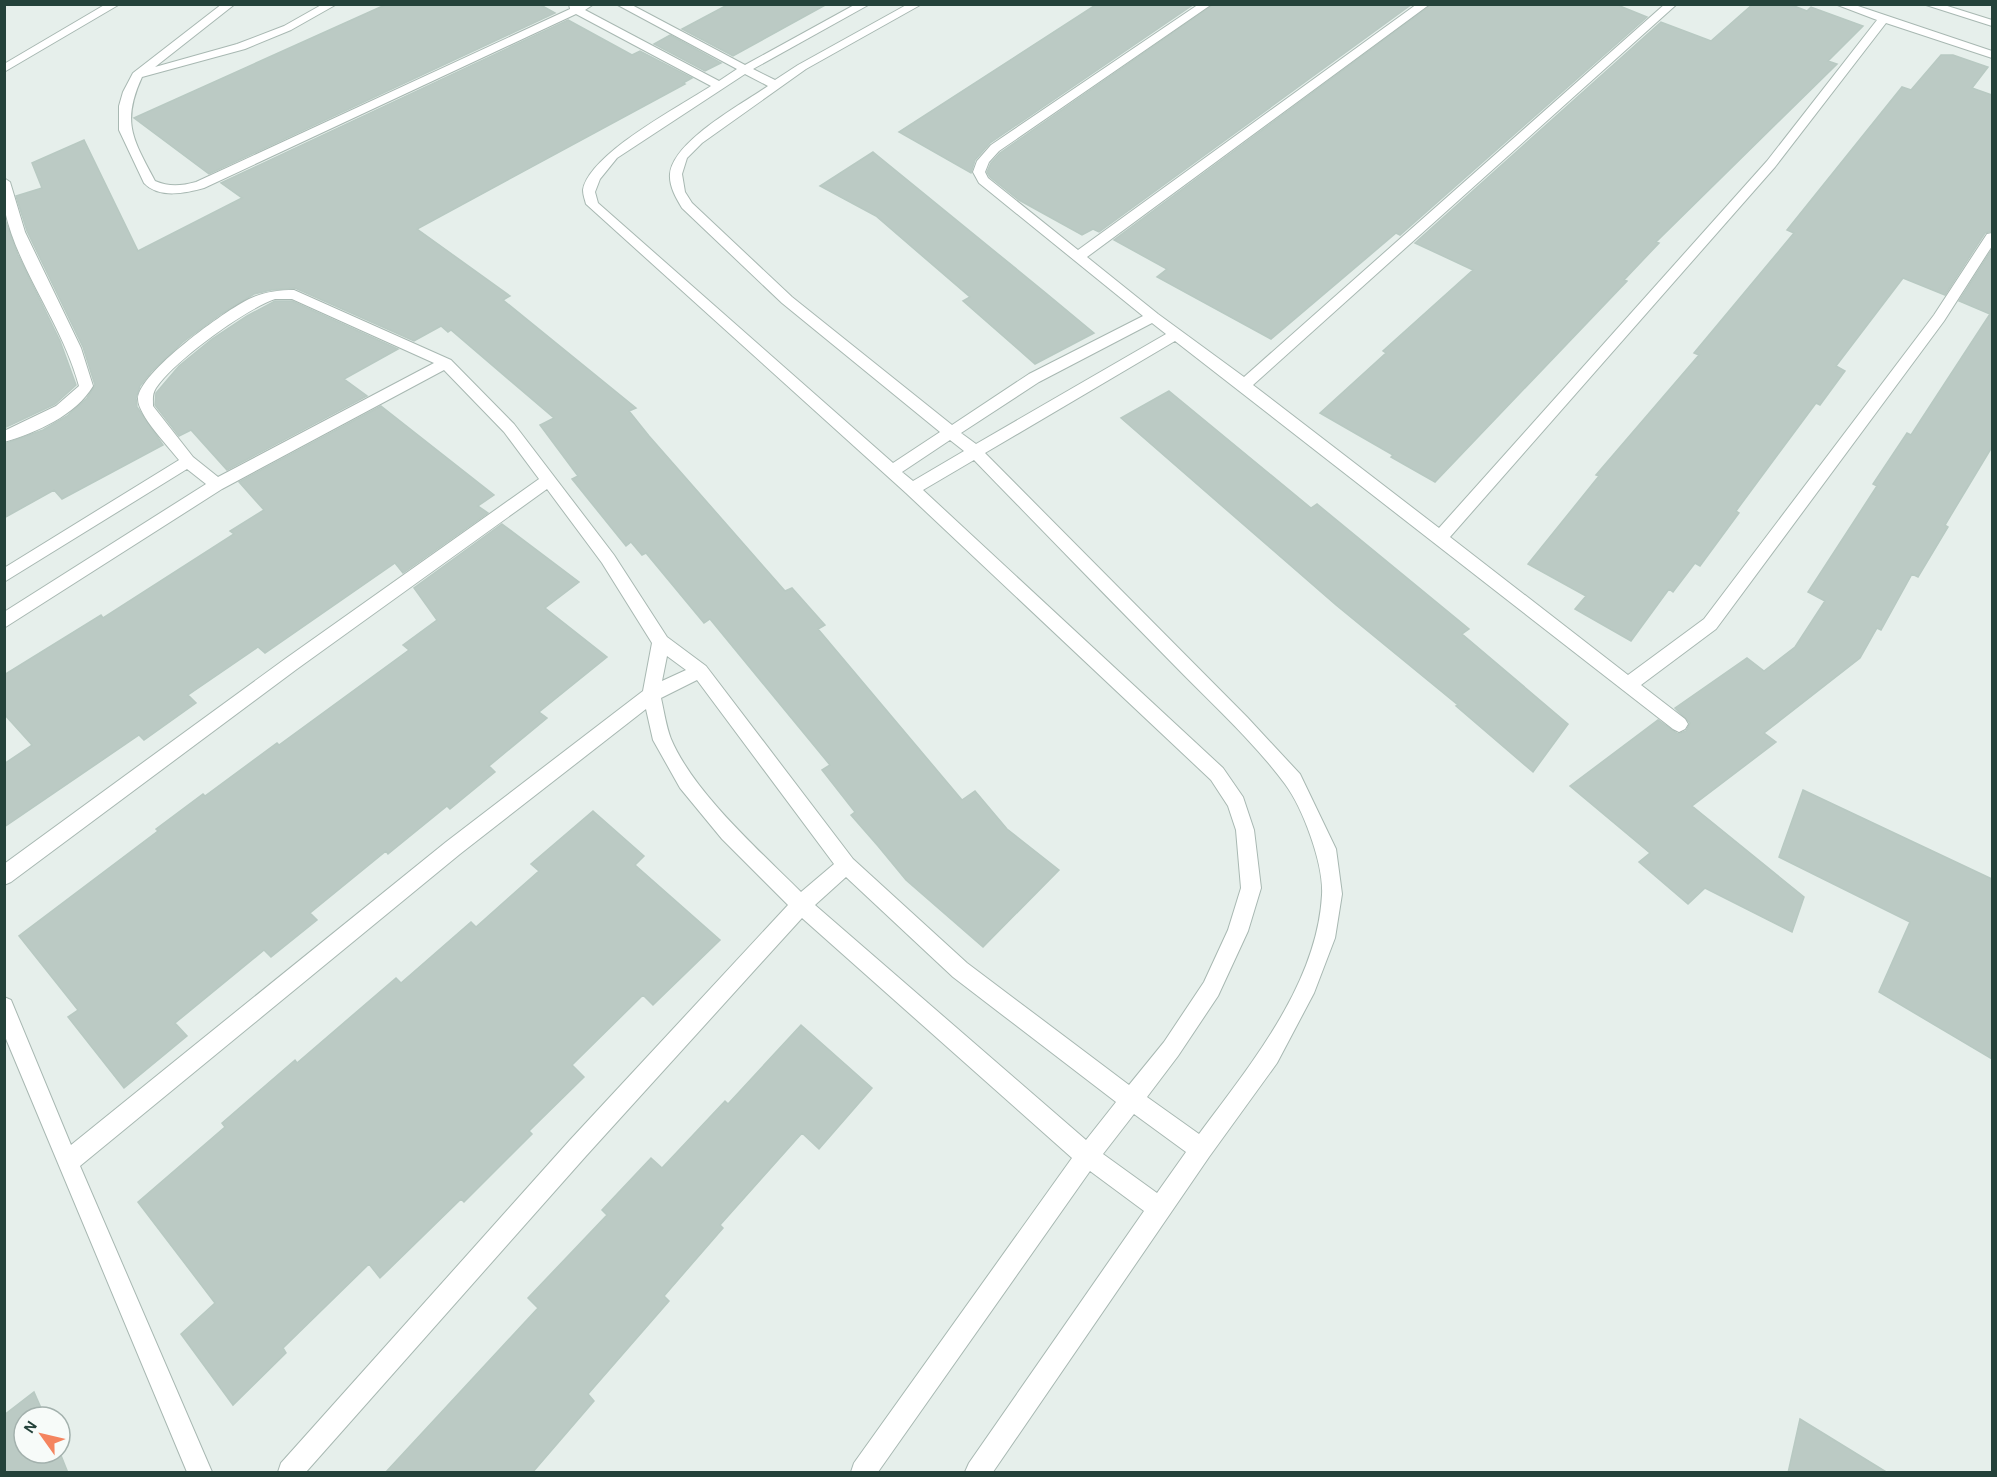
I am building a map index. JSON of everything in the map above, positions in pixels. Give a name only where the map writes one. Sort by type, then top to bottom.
[{"type":"street","points":[[4,69],[115,4]]},
{"type":"street","points":[[230,4],[137,75],[129,90],[123,128],[150,183],[158,187],[184,189],[200,185],[575,7],[589,4]]},
{"type":"street","points":[[137,75],[203,60],[270,36],[312,17],[332,4]]},
{"type":"street","points":[[621,4],[775,85]]},
{"type":"street","points":[[863,1473],[1087,1156],[1171,1049],[1211,989],[1238,932],[1251,888],[1249,854],[1236,803],[1217,774],[912,489],[592,204],[588,192],[594,178],[613,155],[745,69],[865,4]]},
{"type":"street","points":[[917,4],[802,67],[698,140],[681,157],[676,174],[679,192],[687,205],[787,300],[974,451],[1241,722],[1293,780],[1326,849],[1332,894],[1325,938],[1304,993],[1270,1056],[1201,1149],[978,1473]]},
{"type":"street","points":[[1207,4],[995,148],[983,161],[979,172],[982,180],[1154,317],[1244,384],[1679,724]]},
{"type":"street","points":[[1079,256],[1425,4]]},
{"type":"street","points":[[1244,384],[1672,4]]},
{"type":"street","points":[[1840,4],[1992,55]]},
{"type":"street","points":[[1928,4],[1992,23]]},
{"type":"street","points":[[575,7],[719,86]]},
{"type":"street","points":[[1440,537],[1771,164],[1883,19]]},
{"type":"street","points":[[4,182],[20,238],[61,322],[82,371],[86,387],[76,400],[62,409],[4,437]]},
{"type":"street","points":[[1629,684],[1710,624],[1939,318],[1992,237]]},
{"type":"street","points":[[4,243],[20,238]]},
{"type":"street","points":[[218,485],[188,461],[146,407],[145,396],[149,386],[174,360],[236,312],[256,301],[274,295],[294,294],[446,363],[509,428],[608,559],[661,642],[700,671],[846,865],[960,970],[1130,1099],[1201,1149]]},
{"type":"street","points":[[891,471],[1034,378],[1154,317]]},
{"type":"street","points":[[912,489],[1176,334]]},
{"type":"street","points":[[4,621],[218,485],[446,363]]},
{"type":"street","points":[[4,576],[188,461]]},
{"type":"street","points":[[4,876],[291,664],[548,481]]},
{"type":"street","points":[[661,642],[651,695],[662,740],[687,782],[729,833],[801,905],[1087,1156],[1160,1209]]},
{"type":"street","points":[[67,1162],[453,848],[651,695],[700,671]]},
{"type":"street","points":[[290,1473],[578,1148],[801,905],[846,865]]},
{"type":"street","points":[[4,1007],[199,1473]]},
{"type":"building","points":[[387,4],[539,4],[555,13],[209,174],[134,118]]},
{"type":"building","points":[[729,4],[827,4],[733,56],[682,29]]},
{"type":"building","points":[[1097,4],[1194,4],[990,143],[975,160],[971,173],[899,132]]},
{"type":"building","points":[[1214,4],[1412,4],[1099,232],[1093,229],[1082,235],[1019,200],[990,177],[987,172],[1000,153]]},
{"type":"building","points":[[1432,4],[1615,4],[1647,17],[1400,235],[1396,233],[1271,339],[1157,277],[1167,269],[1114,240]]},
{"type":"building","points":[[1753,4],[1789,4],[1807,11],[1811,7],[1863,26],[1828,61],[1837,64],[1656,242],[1659,243],[1624,280],[1627,281],[1435,482],[1320,413],[1386,353],[1383,351],[1473,270],[1415,243],[1661,22],[1711,41]]},
{"type":"building","points":[[568,20],[632,55],[640,51],[692,78],[683,83],[685,84],[417,229],[510,296],[503,300],[636,408],[629,411],[649,436],[785,591],[792,588],[825,625],[818,629],[962,800],[975,791],[1007,829],[1059,870],[983,947],[906,880],[851,815],[855,812],[822,770],[830,765],[710,619],[704,623],[646,553],[642,555],[631,542],[626,546],[572,479],[578,476],[540,425],[554,418],[451,330],[448,332],[441,326],[414,341],[295,288],[254,294],[221,314],[183,342],[151,372],[140,386],[136,398],[137,407],[163,445],[62,499],[54,490],[4,518],[4,444],[43,430],[67,416],[87,398],[95,385],[83,347],[27,231],[16,196],[42,188],[32,163],[84,140],[138,251],[242,198],[221,183]]},
{"type":"building","points":[[670,35],[721,63],[705,71],[654,44]]},
{"type":"building","points":[[1941,55],[1953,55],[1988,67],[1972,88],[1992,95],[1992,231],[1985,233],[1945,295],[1903,278],[1836,366],[1845,371],[1820,405],[1816,403],[1736,511],[1739,513],[1700,566],[1695,563],[1673,592],[1669,589],[1631,641],[1575,609],[1586,596],[1528,564],[1599,476],[1596,475],[1699,355],[1694,353],[1794,233],[1787,230],[1902,87],[1911,90]]},
{"type":"building","points":[[873,152],[1094,333],[1035,364],[963,301],[970,297],[876,216],[820,186]]},
{"type":"building","points":[[4,217],[18,255],[60,341],[76,385],[55,404],[4,428]]},
{"type":"building","points":[[1992,249],[1992,447],[1945,525],[1948,527],[1918,577],[1912,574],[1881,630],[1877,628],[1860,658],[1764,733],[1776,742],[1692,806],[1804,897],[1792,932],[1705,888],[1688,904],[1639,862],[1650,853],[1570,786],[1658,720],[1678,734],[1686,731],[1690,723],[1675,708],[1747,658],[1764,671],[1795,647],[1825,601],[1808,592],[1877,486],[1873,484],[1907,433],[1911,435],[1990,314],[1959,301]]},
{"type":"building","points":[[275,301],[292,301],[398,349],[344,379],[367,396],[227,470],[191,430],[179,436],[155,405],[156,393],[179,366],[212,339]]},
{"type":"building","points":[[1169,391],[1311,508],[1317,504],[1469,629],[1462,634],[1568,724],[1533,772],[1456,706],[1458,705],[1336,605],[1121,418]]},
{"type":"building","points":[[381,406],[494,495],[478,506],[488,513],[403,573],[395,563],[265,653],[258,647],[188,695],[196,703],[144,740],[139,735],[4,827],[4,764],[32,745],[4,714],[4,675],[101,615],[103,618],[234,534],[230,531],[264,510],[239,482]]},
{"type":"building","points":[[502,524],[579,582],[545,608],[607,657],[539,712],[547,718],[489,766],[495,772],[450,809],[447,806],[388,854],[386,851],[310,913],[317,920],[271,957],[264,950],[175,1023],[187,1036],[124,1088],[68,1017],[78,1010],[19,936],[203,794],[205,796],[277,743],[279,745],[409,650],[403,645],[437,620],[414,588]]},
{"type":"building","points":[[1803,790],[1992,879],[1992,1059],[1879,992],[1910,922],[1779,857]]},
{"type":"building","points":[[593,811],[644,856],[635,865],[720,940],[653,1005],[643,995],[572,1065],[584,1077],[529,1131],[532,1134],[464,1202],[461,1199],[380,1278],[369,1264],[283,1348],[286,1353],[233,1405],[181,1334],[215,1303],[138,1202],[225,1127],[222,1123],[295,1060],[297,1063],[396,978],[401,983],[471,922],[476,927],[539,871],[531,864]]},
{"type":"building","points":[[801,1025],[872,1088],[819,1149],[802,1133],[720,1225],[723,1228],[664,1296],[669,1301],[588,1394],[594,1401],[532,1473],[385,1473],[538,1308],[528,1298],[607,1215],[602,1210],[651,1158],[662,1168],[725,1101],[728,1104]]},
{"type":"building","points":[[34,1392],[40,1405],[17,1405]]},
{"type":"building","points":[[12,1409],[12,1465],[65,1465],[68,1473],[4,1473],[4,1415]]},
{"type":"building","points":[[1800,1419],[1888,1473],[1788,1473]]}]
